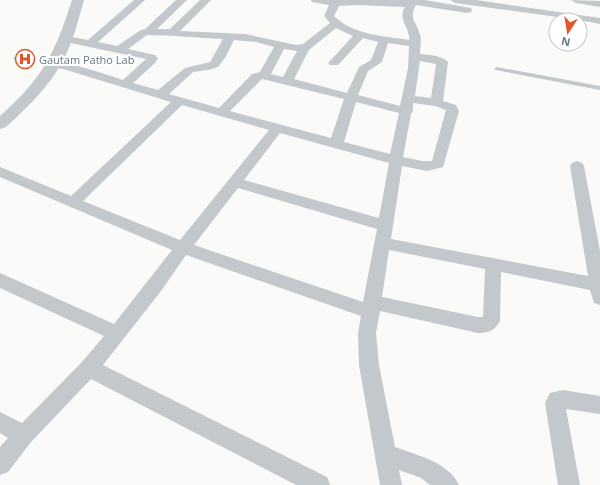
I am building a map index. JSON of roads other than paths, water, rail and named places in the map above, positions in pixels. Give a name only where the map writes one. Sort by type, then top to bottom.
[{"type":"street","points":[[0,124],[31,96],[53,65],[66,39],[78,0]]},
{"type":"street","points":[[90,44],[140,0]]},
{"type":"street","points":[[149,31],[182,0]]},
{"type":"street","points":[[169,33],[173,32],[206,0]]},
{"type":"street","points":[[316,0],[335,3],[412,2],[472,11]]},
{"type":"street","points":[[455,0],[600,21]]},
{"type":"street","points":[[576,0],[600,4]]},
{"type":"street","points":[[391,485],[386,454],[375,406],[369,365],[367,333],[396,160],[408,105],[415,57],[415,35],[407,18],[406,12],[412,2]]},
{"type":"street","points":[[335,3],[329,16],[336,23],[360,34],[415,44]]},
{"type":"street","points":[[287,81],[304,48],[336,23]]},
{"type":"street","points":[[119,50],[140,34],[149,31],[197,36],[256,39],[304,48]]},
{"type":"street","points":[[334,63],[360,34]]},
{"type":"street","points":[[160,95],[188,70],[212,66],[216,63],[230,37]]},
{"type":"street","points":[[66,39],[147,56],[152,59],[124,84]]},
{"type":"street","points":[[336,144],[364,69],[376,62],[384,39]]},
{"type":"street","points":[[264,75],[281,44]]},
{"type":"street","points":[[415,57],[435,59],[442,62],[437,103]]},
{"type":"street","points":[[53,65],[64,66],[221,113],[422,166],[432,166],[438,164],[453,112],[452,108],[437,103],[408,105],[352,98],[264,75],[256,77],[221,113]]},
{"type":"street","points":[[73,202],[180,100]]},
{"type":"street","points":[[0,464],[24,435],[89,368],[155,286],[277,128]]},
{"type":"street","points":[[235,182],[383,234],[493,264],[599,289],[577,166]]},
{"type":"street","points":[[0,172],[183,248],[371,307],[478,325],[486,325],[491,321],[492,316],[493,264]]},
{"type":"street","points":[[0,280],[117,334]]},
{"type":"street","points":[[89,368],[319,485]]},
{"type":"street","points":[[569,485],[555,403],[557,400],[563,399],[600,405]]},
{"type":"street","points":[[0,422],[24,435]]},
{"type":"street","points":[[386,454],[428,470],[448,485]]},
{"type":"lane","points":[[497,69],[600,88]]},
{"type":"place","name":"Gautam Patho Lab","points":[[25,59]]}]
